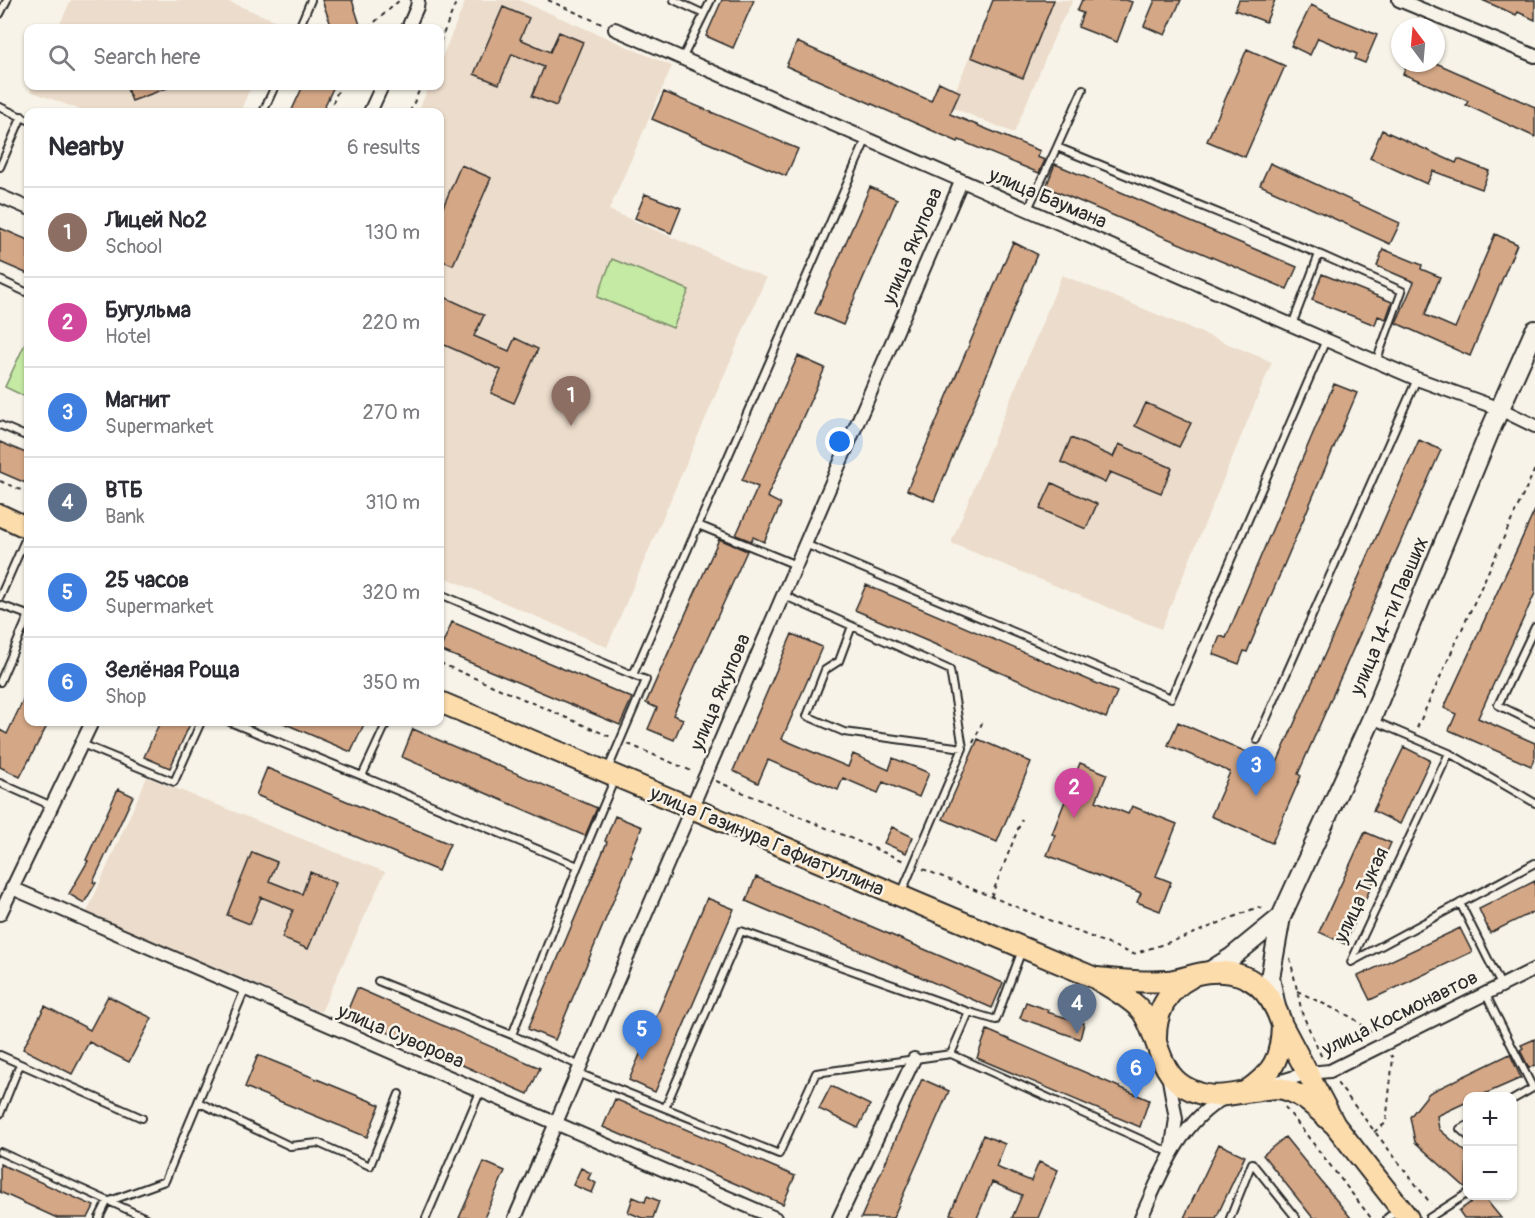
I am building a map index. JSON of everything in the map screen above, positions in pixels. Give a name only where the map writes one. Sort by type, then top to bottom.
[{"type":"main road","points":[[0,515],[24,526]]},
{"type":"main road","name":"улица Газинура Гафиатуллина","points":[[444,704],[1095,978]]},
{"type":"main road","points":[[1095,978],[1141,982],[1169,981],[1204,973],[1230,972],[1249,978],[1265,991],[1335,1125],[1398,1214]]},
{"type":"main road","points":[[1157,1045],[1158,1016],[1164,1002],[1173,990],[1185,981],[1204,973]]},
{"type":"main road","points":[[1095,978],[1142,1012],[1167,1071],[1183,1086],[1203,1095],[1225,1097],[1278,1088],[1298,1095],[1335,1125]]},
{"type":"main road","points":[[1245,1092],[1262,1080],[1274,1064],[1281,1045],[1279,1016]]},
{"type":"street","points":[[410,24],[418,0]]},
{"type":"street","points":[[1399,0],[1535,56]]},
{"type":"street","name":"улица Баумана","points":[[615,29],[1376,362],[1500,409],[1535,426]]},
{"type":"street","points":[[372,108],[380,90]]},
{"type":"street","name":"улица Якупова","points":[[515,1218],[961,182]]},
{"type":"street","points":[[0,196],[24,206]]},
{"type":"street","name":"улица 14-ти Павших","points":[[1281,917],[1371,720],[1535,330]]},
{"type":"street","points":[[0,914],[90,726]]},
{"type":"street","name":"улица Суворова","points":[[12,888],[776,1218]]},
{"type":"street","points":[[1204,973],[1232,957],[1281,917]]},
{"type":"street","points":[[1279,1016],[1270,978],[1281,917]]},
{"type":"street","name":"улица Космонавтов","points":[[1245,1092],[1308,1073],[1330,1071],[1535,969]]},
{"type":"street","points":[[839,1218],[914,1059]]},
{"type":"street","points":[[1167,1071],[1176,1119],[1171,1153]]},
{"type":"street","points":[[1141,1218],[1171,1153],[1209,1106],[1225,1097]]},
{"type":"lane","points":[[0,14],[7,0]]},
{"type":"lane","points":[[301,24],[311,0]]},
{"type":"lane","points":[[674,0],[704,14]]},
{"type":"lane","points":[[682,59],[711,0]]},
{"type":"lane","points":[[1027,211],[1083,89]]},
{"type":"lane","points":[[265,108],[273,90]]},
{"type":"lane","points":[[0,107],[24,118]]},
{"type":"lane","points":[[0,167],[24,120]]},
{"type":"lane","points":[[633,675],[866,140]]},
{"type":"lane","points":[[1057,147],[1319,254],[1402,291],[1376,362]]},
{"type":"lane","points":[[1292,325],[1319,254]]},
{"type":"lane","points":[[0,280],[24,291]]},
{"type":"lane","points":[[805,544],[1171,698],[1326,340]]},
{"type":"lane","points":[[1257,740],[1417,379]]},
{"type":"lane","points":[[0,425],[24,435]]},
{"type":"lane","points":[[698,525],[796,565]]},
{"type":"lane","points":[[0,597],[24,542]]},
{"type":"lane","points":[[783,595],[950,670],[963,748],[900,896]]},
{"type":"lane","points":[[444,596],[646,680],[620,741],[611,775],[578,866],[512,1035]]},
{"type":"lane","points":[[0,605],[24,614]]},
{"type":"lane","points":[[0,682],[24,625]]},
{"type":"lane","points":[[852,626],[839,661],[825,670],[807,716],[844,732],[963,748]]},
{"type":"lane","points":[[1535,627],[1498,705],[1535,723]]},
{"type":"lane","points":[[1371,720],[1414,736],[1449,753],[1535,803]]},
{"type":"lane","points":[[81,744],[174,782],[199,726]]},
{"type":"lane","points":[[240,726],[578,866]]},
{"type":"lane","points":[[362,776],[385,726]]},
{"type":"lane","name":"улица Тукая","points":[[1449,753],[1351,962],[1535,863]]},
{"type":"lane","points":[[0,783],[52,806]]},
{"type":"lane","points":[[1460,903],[1501,985]]},
{"type":"lane","points":[[665,1108],[741,931],[996,1020],[1023,948]]},
{"type":"lane","points":[[378,981],[512,1035],[579,1069],[665,1108],[779,1154],[816,1073],[951,1054],[1171,1153]]},
{"type":"lane","points":[[99,1218],[107,1202],[165,1181],[245,989]]},
{"type":"lane","points":[[1485,993],[1533,1088],[1517,1097]]},
{"type":"lane","points":[[951,1054],[969,1012]]},
{"type":"lane","points":[[0,1055],[142,1118]]},
{"type":"lane","points":[[0,1114],[20,1064]]},
{"type":"lane","points":[[426,1218],[480,1092]]},
{"type":"lane","points":[[198,1102],[290,1146],[318,1143],[370,1166],[399,1094]]},
{"type":"lane","points":[[0,1152],[146,1218]]},
{"type":"lane","points":[[1230,1218],[1252,1163],[1296,1218]]},
{"type":"lane","points":[[1429,1218],[1463,1196]]},
{"type":"path","points":[[373,24],[400,0]]},
{"type":"path","points":[[444,32],[457,0]]},
{"type":"path","points":[[548,0],[615,29]]},
{"type":"path","points":[[331,108],[338,90]]},
{"type":"path","points":[[412,108],[420,90]]},
{"type":"path","points":[[1414,736],[1535,469]]},
{"type":"path","points":[[0,481],[24,491]]},
{"type":"path","points":[[444,665],[705,777],[1133,954],[1185,937],[1258,907],[1281,917]]},
{"type":"path","points":[[991,897],[1022,819]]},
{"type":"path","points":[[1290,957],[1302,1013],[1317,1049],[1342,1090],[1438,1212]]},
{"type":"path","points":[[1283,1105],[1371,1218]]},
{"type":"shaded area","points":[[71,0],[224,0],[279,22],[278,24],[60,24]]},
{"type":"shaded area","points":[[466,0],[519,0],[672,66],[609,210],[766,278],[607,647],[444,577],[444,108],[420,108],[427,90],[444,90],[444,52]]},
{"type":"shaded area","points":[[993,0],[1073,0],[1058,28],[1014,133],[949,106]]},
{"type":"shaded area","points":[[249,90],[242,108],[75,108],[30,91]]},
{"type":"shaded area","points":[[1062,275],[1272,362],[1161,629],[951,543]]},
{"type":"shaded area","points":[[147,777],[385,872],[321,1012],[87,912]]},
{"type":"green space","points":[[612,259],[689,290],[673,328],[597,297]]},
{"type":"green space","points":[[24,346],[24,396],[5,387]]},
{"type":"building","points":[[322,0],[352,0],[360,24],[331,24]]},
{"type":"building","points":[[722,0],[754,0],[733,48],[706,36]]},
{"type":"building","points":[[993,0],[1054,0],[1023,78],[971,57]]},
{"type":"building","points":[[1082,0],[1132,2],[1117,42],[1078,27],[1083,13],[1077,11]]},
{"type":"building","points":[[1155,0],[1181,0],[1165,35],[1144,26]]},
{"type":"building","points":[[1239,0],[1275,0],[1266,22],[1235,10]]},
{"type":"building","points":[[1482,0],[1535,0],[1535,20],[1518,12],[1516,15]]},
{"type":"building","points":[[1311,5],[1377,35],[1365,63],[1355,59],[1357,54],[1318,38],[1310,55],[1291,46]]},
{"type":"building","points":[[503,7],[529,18],[520,39],[550,52],[559,32],[583,42],[556,106],[532,96],[544,67],[512,54],[499,84],[474,74]]},
{"type":"building","points":[[797,42],[931,101],[939,82],[960,92],[950,114],[1040,151],[1037,157],[1045,160],[1039,173],[959,140],[958,142],[786,66]]},
{"type":"building","points":[[1247,49],[1285,66],[1245,157],[1207,141]]},
{"type":"building","points":[[1445,67],[1535,107],[1535,137],[1466,105],[1468,101],[1403,74],[1404,72],[1445,72]]},
{"type":"building","points":[[128,90],[162,90],[132,101]]},
{"type":"building","points":[[301,90],[332,90],[324,108],[293,108]]},
{"type":"building","points":[[664,92],[798,149],[786,176],[652,119]]},
{"type":"building","points":[[1382,130],[1456,163],[1458,159],[1489,171],[1482,189],[1433,171],[1427,184],[1370,158]]},
{"type":"building","points":[[1270,163],[1400,223],[1390,244],[1260,185]]},
{"type":"building","points":[[1055,164],[1297,267],[1287,289],[1046,187]]},
{"type":"building","points":[[461,165],[491,178],[453,265],[444,262],[444,205]]},
{"type":"building","points":[[870,187],[897,199],[843,325],[815,313]]},
{"type":"building","points":[[645,194],[681,208],[671,233],[635,218]]},
{"type":"building","points":[[0,228],[24,238],[24,272],[0,262]]},
{"type":"building","points":[[1495,234],[1517,244],[1470,356],[1396,323],[1414,282],[1377,266],[1383,249],[1422,265],[1421,269],[1440,277],[1425,315],[1455,328]]},
{"type":"building","points":[[1013,242],[1037,254],[934,501],[907,490]]},
{"type":"building","points":[[1322,274],[1392,302],[1386,319],[1378,316],[1375,325],[1312,300]]},
{"type":"building","points":[[444,297],[484,315],[474,336],[509,351],[515,338],[538,349],[514,403],[491,393],[501,370],[444,345]]},
{"type":"building","points":[[798,356],[825,368],[767,497],[781,504],[764,542],[753,537],[751,541],[736,535],[758,487],[742,480]]},
{"type":"building","points":[[1334,384],[1357,393],[1247,652],[1244,651],[1239,664],[1213,654],[1220,636],[1226,638]]},
{"type":"building","points":[[1146,403],[1191,423],[1179,447],[1135,426]]},
{"type":"building","points":[[1071,438],[1113,457],[1119,444],[1172,468],[1161,493],[1110,472],[1105,483],[1061,462]]},
{"type":"building","points":[[1419,440],[1441,450],[1298,774],[1301,776],[1272,843],[1211,816],[1230,772],[1168,745],[1178,722],[1276,765]]},
{"type":"building","points":[[0,442],[24,452],[24,482],[0,472]]},
{"type":"building","points":[[1052,483],[1097,504],[1086,529],[1040,509]]},
{"type":"building","points":[[1535,510],[1535,593],[1478,718],[1535,743],[1535,757],[1531,766],[1449,730],[1456,714],[1444,708]]},
{"type":"building","points":[[719,539],[747,551],[673,715],[683,719],[674,740],[648,729],[657,708],[646,703]]},
{"type":"building","points":[[866,585],[1117,692],[1106,718],[855,610]]},
{"type":"building","points":[[452,622],[632,698],[620,725],[444,652],[444,641]]},
{"type":"building","points":[[792,634],[822,647],[782,739],[848,767],[853,754],[889,770],[893,758],[929,773],[919,797],[883,782],[878,793],[843,778],[838,790],[768,760],[758,783],[733,771]]},
{"type":"building","points":[[24,698],[24,726],[47,726],[20,777],[0,767],[0,730],[7,734]]},
{"type":"building","points":[[158,726],[189,726],[170,768],[144,757]]},
{"type":"building","points":[[290,726],[363,726],[351,752]]},
{"type":"building","points":[[413,729],[597,808],[585,836],[402,757]]},
{"type":"building","points":[[978,739],[1031,762],[997,842],[943,819]]},
{"type":"building","points":[[1404,747],[1430,760],[1400,824],[1373,811]]},
{"type":"building","points":[[1080,763],[1107,774],[1096,801],[1128,814],[1132,806],[1177,824],[1156,876],[1171,882],[1160,911],[1137,902],[1141,893],[1047,855],[1055,835],[1052,834]]},
{"type":"building","points":[[267,768],[450,844],[438,871],[256,795]]},
{"type":"building","points":[[118,789],[133,796],[93,882],[96,883],[84,903],[69,894],[88,861],[86,860]]},
{"type":"building","points":[[615,816],[642,827],[555,1040],[528,1029],[607,842],[605,841]]},
{"type":"building","points":[[892,827],[913,837],[906,853],[884,843]]},
{"type":"building","points":[[1365,832],[1391,843],[1345,944],[1319,932]]},
{"type":"building","points":[[252,852],[277,862],[269,881],[302,894],[310,872],[336,883],[308,949],[282,938],[293,910],[261,897],[250,924],[227,915]]},
{"type":"building","points":[[756,877],[1003,983],[992,1008],[746,901]]},
{"type":"building","points":[[1535,881],[1535,911],[1490,933],[1479,909]]},
{"type":"building","points":[[707,898],[734,909],[655,1092],[629,1080]]},
{"type":"building","points":[[1460,928],[1472,952],[1370,1000],[1358,976]]},
{"type":"building","points":[[357,988],[540,1068],[528,1094],[346,1014]]},
{"type":"building","points":[[108,996],[152,1018],[129,1062],[89,1042],[72,1074],[23,1049],[45,1006],[90,1030]]},
{"type":"building","points":[[1026,1002],[1048,1010],[1047,1012],[1084,1023],[1080,1039],[1020,1018]]},
{"type":"building","points":[[987,1030],[1149,1100],[1140,1127],[977,1058]]},
{"type":"building","points":[[1535,1039],[1535,1065],[1529,1068],[1520,1050],[1523,1048],[1521,1045]]},
{"type":"building","points":[[1510,1054],[1521,1078],[1489,1092],[1463,1092],[1463,1104],[1437,1116],[1439,1129],[1463,1150],[1463,1185],[1415,1142],[1410,1117],[1429,1093]]},
{"type":"building","points":[[258,1055],[380,1105],[367,1137],[245,1087]]},
{"type":"building","points":[[922,1079],[949,1091],[893,1218],[861,1218]]},
{"type":"building","points":[[831,1086],[870,1105],[858,1128],[819,1109]]},
{"type":"building","points":[[615,1099],[795,1176],[783,1204],[603,1127]]},
{"type":"building","points":[[983,1135],[1005,1144],[996,1167],[1031,1181],[1039,1162],[1058,1170],[1038,1218],[1012,1218],[1022,1195],[992,1182],[977,1218],[961,1218],[950,1214]]},
{"type":"building","points":[[1285,1137],[1351,1218],[1313,1218],[1263,1155]]},
{"type":"building","points":[[1219,1144],[1245,1156],[1216,1218],[1184,1218]]},
{"type":"building","points":[[484,1162],[505,1171],[484,1218],[459,1218]]},
{"type":"building","points":[[0,1164],[94,1206],[88,1218],[57,1218],[0,1192]]},
{"type":"building","points":[[581,1168],[591,1173],[588,1179],[596,1183],[592,1193],[573,1185]]},
{"type":"building","points":[[647,1196],[659,1201],[653,1218],[642,1218],[628,1212],[633,1197],[645,1202]]},
{"type":"building","points":[[1474,1200],[1486,1200],[1501,1218],[1464,1218],[1459,1211]]},
{"type":"place","name":"Лицей №2","points":[[571,426]]},
{"type":"place","name":"Магнит","points":[[1256,796]]},
{"type":"place","name":"Бугульма","points":[[1074,818]]},
{"type":"place","name":"ВТБ","points":[[1077,1034]]},
{"type":"place","name":"25 часов","points":[[642,1060]]},
{"type":"place","name":"Зелёная Роща","points":[[1136,1099]]}]
